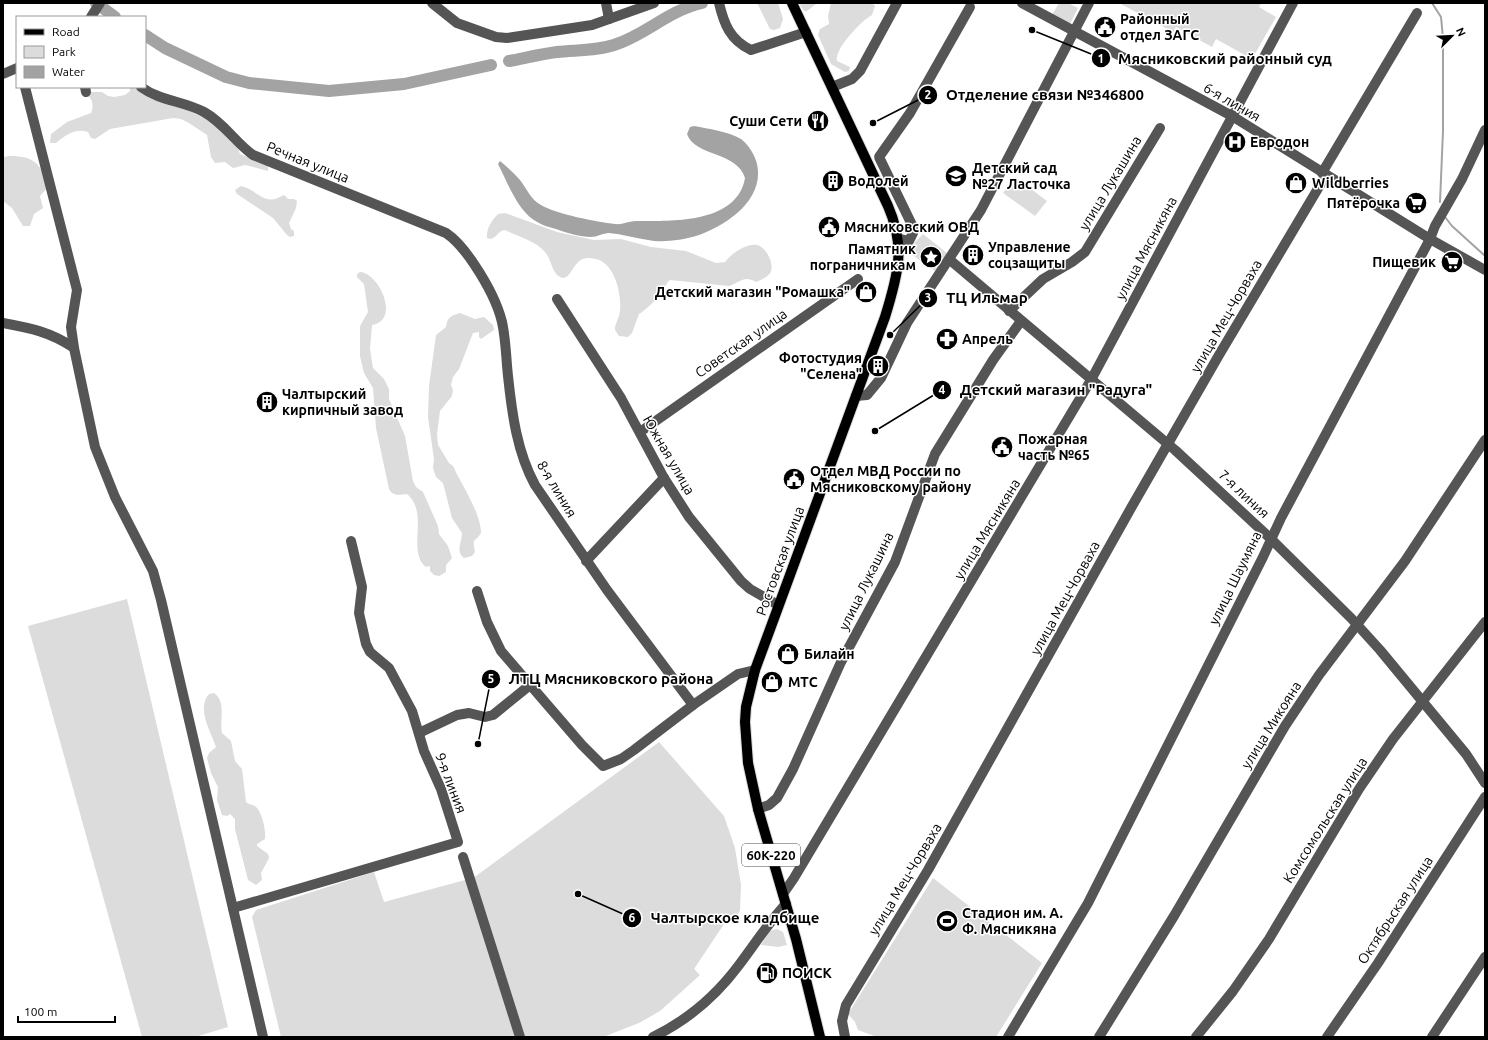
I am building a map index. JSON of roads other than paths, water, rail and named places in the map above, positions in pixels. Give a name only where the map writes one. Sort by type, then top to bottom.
[{"type":"main road","name":"Ростовская улица","points":[[792,3],[888,206],[899,239],[899,265],[892,294],[755,670],[746,707],[745,735],[748,763],[758,809],[786,904],[820,1037]]},
{"type":"street","points":[[92,15],[100,3]]},
{"type":"street","points":[[432,3],[456,23],[496,37],[513,37],[581,27],[654,3]]},
{"type":"street","points":[[606,3],[609,19]]},
{"type":"street","points":[[719,3],[722,16],[728,30],[733,37],[751,50],[806,32]]},
{"type":"street","points":[[832,87],[852,79],[860,71],[897,3]]},
{"type":"street","name":"6-я линия","points":[[1022,3],[1232,116],[1430,240],[1485,270]]},
{"type":"street","points":[[856,396],[867,395],[881,378],[907,323],[982,210],[1089,3]]},
{"type":"street","name":"улица Мясникяна","points":[[783,894],[794,878],[1091,380],[1293,3]]},
{"type":"street","points":[[899,239],[909,241],[913,233],[913,227],[879,157],[910,113],[970,7]]},
{"type":"street","name":"улица Мец-Чорваха","points":[[846,1037],[842,1021],[846,1005],[928,870],[1031,688],[1077,603],[1417,13]]},
{"type":"street","points":[[3,74],[16,68]]},
{"type":"street","points":[[25,88],[77,290],[77,298],[72,315],[74,348],[89,424],[97,453],[115,497],[153,571],[162,600],[263,1037]]},
{"type":"street","name":"Речная улица","points":[[143,88],[155,96],[184,104],[211,116],[219,121],[243,147],[253,155],[446,233],[454,239],[469,257]]},
{"type":"street","name":"улица Лукашина","points":[[1009,310],[1042,279],[1072,262],[1084,252],[1160,128]]},
{"type":"street","name":"улица Шаумяна","points":[[1008,1037],[1088,903],[1263,557],[1270,538],[1430,240],[1440,217],[1485,130]]},
{"type":"street","name":"8-я линия","points":[[469,257],[492,296],[502,321],[514,419],[523,460],[535,485],[586,561],[693,705]]},
{"type":"street","name":"7-я линия","points":[[950,260],[1169,444],[1270,538],[1358,624],[1466,754],[1485,783]]},
{"type":"street","name":"Советская улица","points":[[640,432],[858,279]]},
{"type":"street","name":"Южная улица","points":[[557,299],[602,366],[640,432],[664,478],[689,517],[730,569],[750,589],[778,605]]},
{"type":"street","name":"улица Лукашина","points":[[758,809],[769,805],[777,798],[793,769],[841,662],[895,562],[935,454],[993,360],[1021,321]]},
{"type":"street","points":[[3,323],[47,332],[74,348]]},
{"type":"street","name":"улица Микояна","points":[[1099,1037],[1174,916],[1285,726],[1319,675],[1405,561],[1485,440]]},
{"type":"street","points":[[586,561],[664,478]]},
{"type":"street","name":"9-я линия","points":[[233,908],[458,842],[441,789],[424,751],[412,711],[393,674],[370,652],[366,644],[359,613],[362,587],[351,540]]},
{"type":"street","points":[[477,591],[492,633],[501,651],[603,766],[621,759],[693,705],[738,674],[755,670]]},
{"type":"street","name":"Комсомольская улица","points":[[1196,1037],[1256,959],[1359,789],[1393,739],[1485,622]]},
{"type":"street","points":[[419,733],[457,715],[469,713],[485,717],[493,715],[530,685]]},
{"type":"street","name":"Октябрьская улица","points":[[1327,1037],[1378,963],[1485,797]]},
{"type":"street","points":[[463,857],[520,1037]]},
{"type":"street","points":[[653,1037],[692,1013],[715,993],[739,965],[770,921],[786,904]]},
{"type":"street","points":[[1432,1037],[1485,957]]},
{"type":"water","points":[[694,126],[724,132],[736,136],[744,141],[755,157],[758,177],[755,189],[741,210],[708,232],[685,239],[654,241],[609,233],[587,237],[578,236],[543,225],[532,218],[519,205],[498,164],[500,161],[513,172],[538,203],[556,211],[577,217],[618,224],[633,221],[684,220],[701,217],[716,212],[730,204],[739,193],[745,178],[741,169],[734,163],[698,147],[691,141],[687,134],[690,127]]},
{"type":"waterway","points":[[96,3],[114,16]]},
{"type":"waterway","points":[[509,61],[564,51],[593,49],[614,45],[626,41],[667,17],[702,3]]},
{"type":"waterway","points":[[1432,3],[1441,17],[1443,38],[1443,131],[1440,202]]},
{"type":"waterway","points":[[146,36],[165,48],[226,77],[249,83],[329,91],[404,84],[491,65]]},
{"type":"waterway","points":[[1445,217],[1452,226],[1484,255]]},
{"type":"place","name":"Районный отдел ЗАГС","points":[[1105,27]]},
{"type":"place","name":"Мясниковский районный суд","points":[[1032,30]]},
{"type":"place","name":"Суши Сети","points":[[818,121]]},
{"type":"place","name":"Отделение связи №346800","points":[[873,123]]},
{"type":"place","name":"Евродон","points":[[1235,142]]},
{"type":"place","name":"Детский сад №27 Ласточка","points":[[956,176]]},
{"type":"place","name":"Водолей","points":[[833,181]]},
{"type":"place","name":"Wildberries","points":[[1296,183]]},
{"type":"place","name":"Пятёрочка","points":[[1416,203]]},
{"type":"place","name":"Мясниковский ОВД","points":[[829,227]]},
{"type":"place","name":"Управление соцзащиты","points":[[973,255]]},
{"type":"place","name":"Памятник пограничникам","points":[[931,257]]},
{"type":"place","name":"Пищевик","points":[[1452,262]]},
{"type":"place","name":"Детский магазин \"Ромашка\"","points":[[866,292]]},
{"type":"place","name":"ТЦ Ильмар","points":[[890,335]]},
{"type":"place","name":"Апрель","points":[[947,339]]},
{"type":"place","name":"Фотостудия \"Селена\"","points":[[878,366]]},
{"type":"place","name":"Чалтырский кирпичный завод","points":[[267,402]]},
{"type":"place","name":"Детский магазин \"Радуга\"","points":[[875,431]]},
{"type":"place","name":"Пожарная часть №65","points":[[1002,447]]},
{"type":"place","name":"Отдел МВД России по Мясниковскому району","points":[[794,479]]},
{"type":"place","name":"Билайн","points":[[788,654]]},
{"type":"place","name":"МТС","points":[[772,682]]},
{"type":"place","name":"ЛТЦ Мясниковского района","points":[[478,744]]},
{"type":"place","name":"Чалтырское кладбище","points":[[578,894]]},
{"type":"place","name":"Стадион им. А. Ф. Мясникяна","points":[[947,921]]},
{"type":"place","name":"ПОИСК","points":[[767,973]]}]
